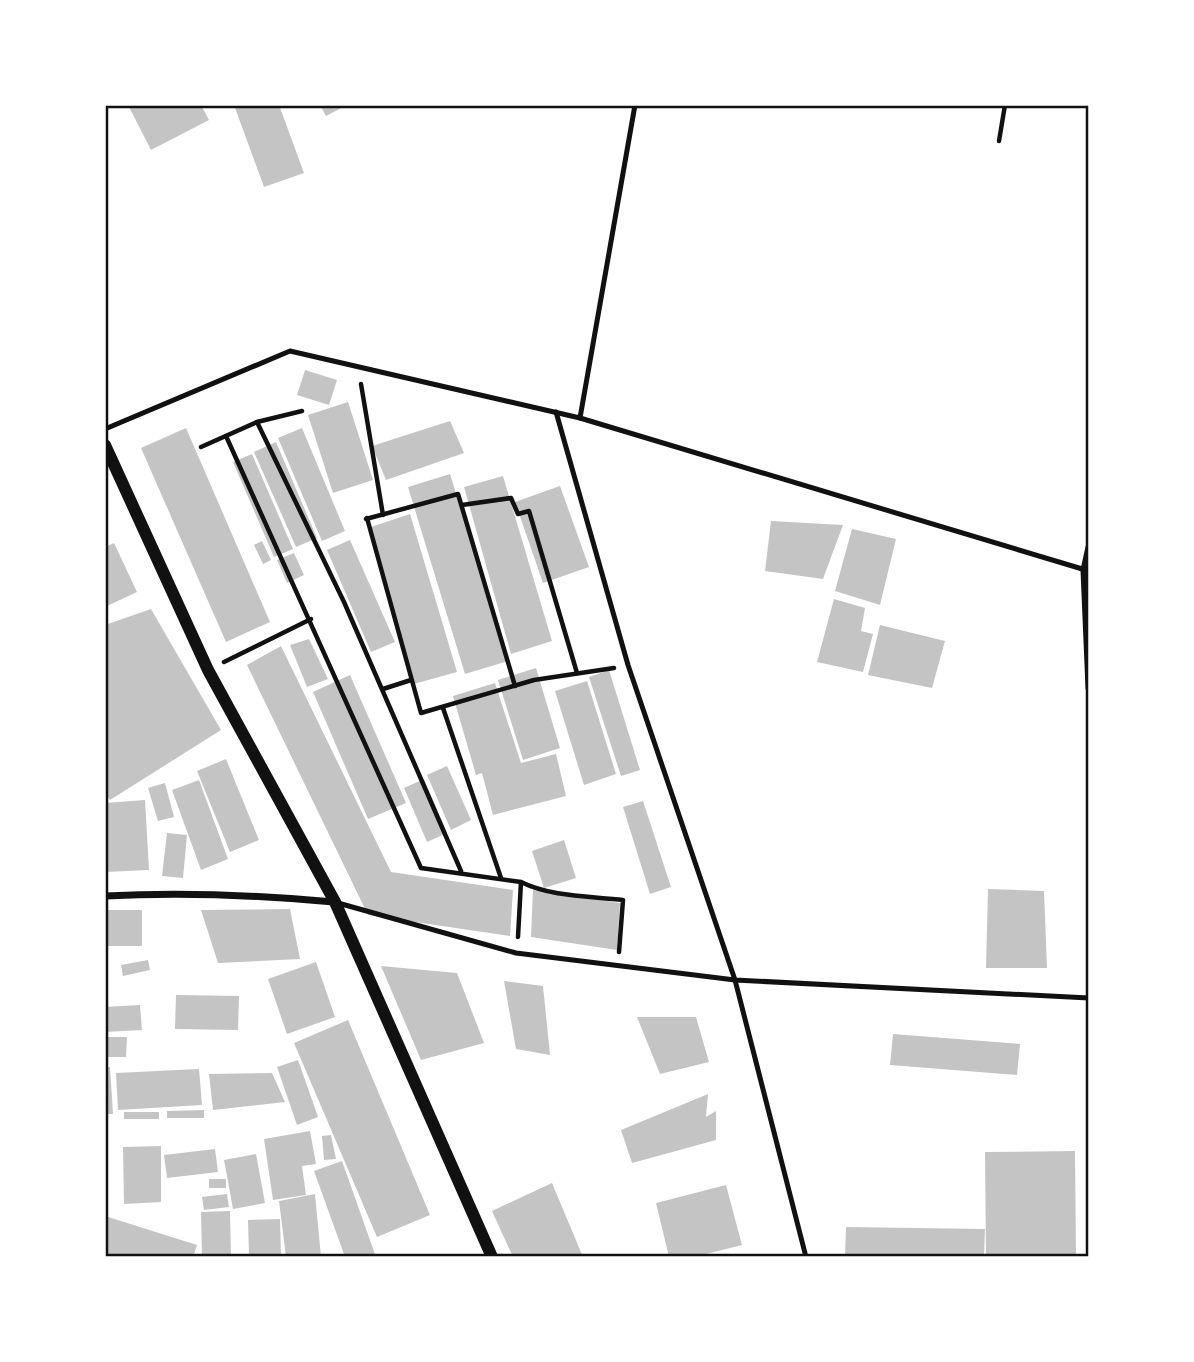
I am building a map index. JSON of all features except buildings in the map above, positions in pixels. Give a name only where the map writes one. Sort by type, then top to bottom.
[{"type":"street","points":[[105,445],[208,670],[335,902],[492,1257]]},
{"type":"street","points":[[1089,547],[1089,688]]},
{"type":"street","points":[[105,896],[261,895],[335,902]]},
{"type":"lane","points":[[580,418],[635,105]]},
{"type":"lane","points":[[105,429],[290,351],[580,418],[1087,570]]},
{"type":"lane","points":[[556,412],[628,665],[735,980],[806,1257]]},
{"type":"lane","points":[[335,902],[516,953],[735,980],[1089,998]]},
{"type":"path","points":[[999,141],[1005,105]]},
{"type":"path","points":[[360,375],[383,515]]},
{"type":"path","points":[[201,447],[257,422],[302,411]]},
{"type":"path","points":[[257,422],[383,689],[461,872]]},
{"type":"path","points":[[226,436],[421,868],[500,878],[534,888],[623,900],[618,964]]},
{"type":"path","points":[[515,685],[458,494],[366,519],[421,713],[534,680],[628,665]]},
{"type":"path","points":[[462,505],[511,498],[518,514],[529,511],[576,673]]},
{"type":"path","points":[[208,670],[311,620]]},
{"type":"path","points":[[383,689],[411,680]]},
{"type":"path","points":[[443,708],[500,878]]},
{"type":"path","points":[[516,953],[521,882]]}]
